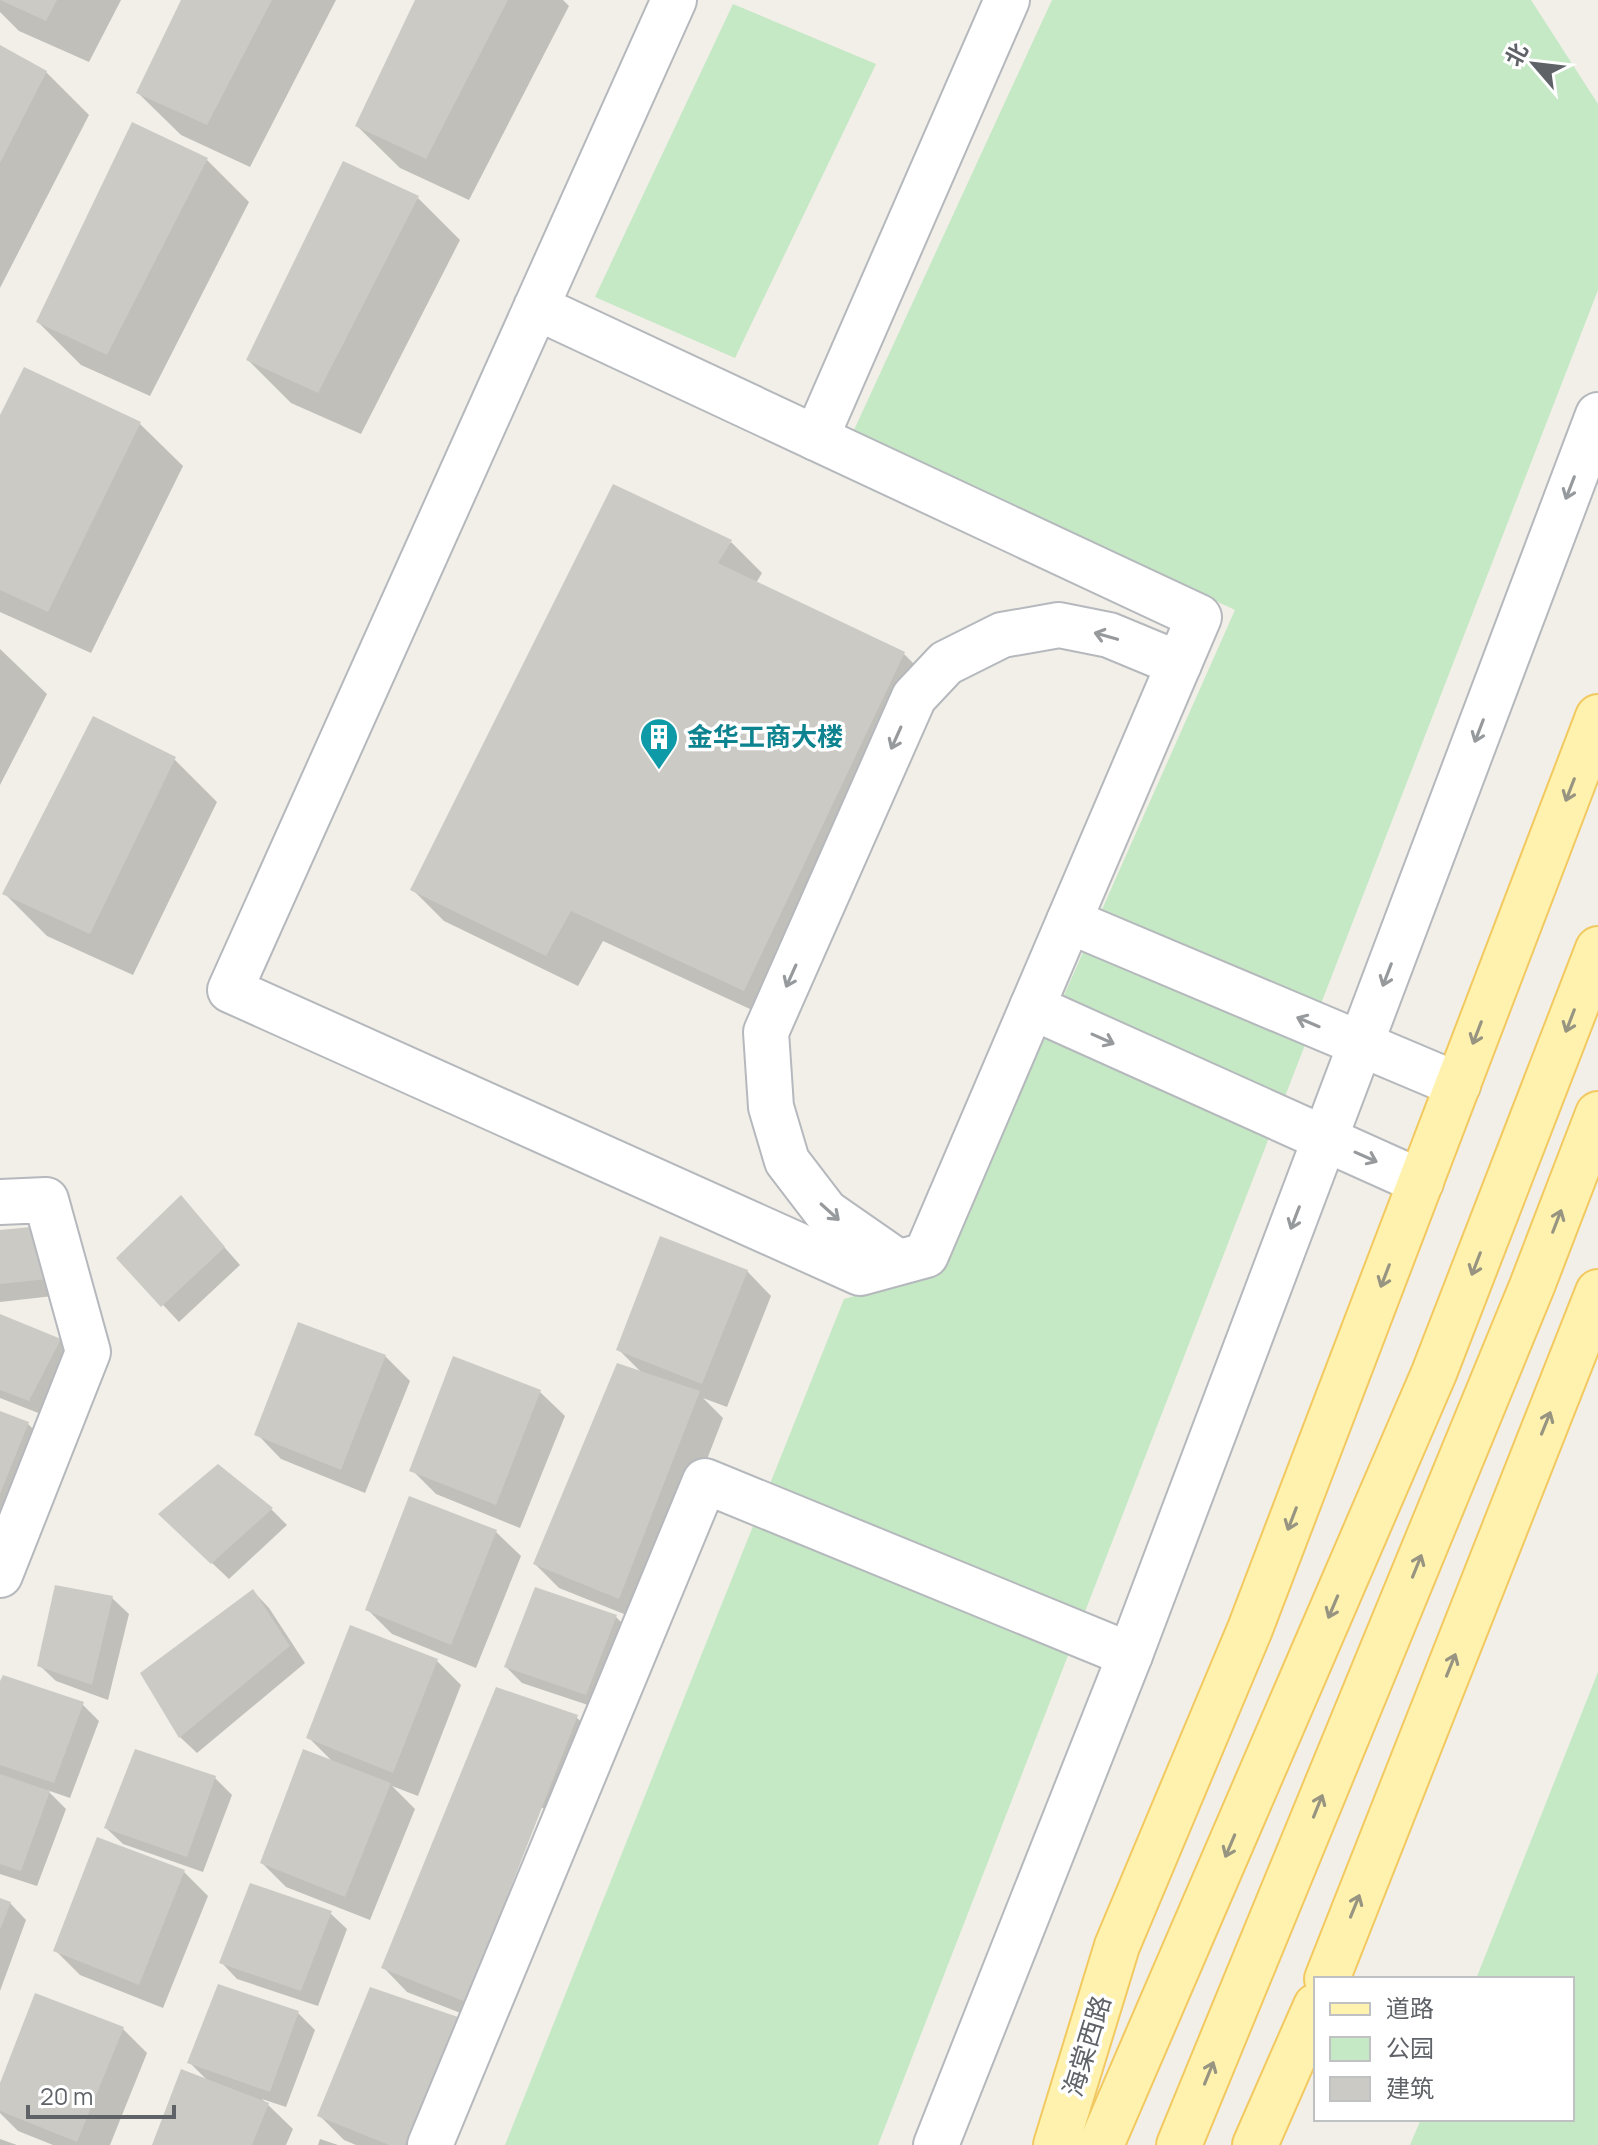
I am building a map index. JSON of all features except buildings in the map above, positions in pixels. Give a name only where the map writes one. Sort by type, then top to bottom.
[{"type":"main road","name":"海棠西路","points":[[1056,2145],[1117,1946],[1250,1629],[1598,717]]},
{"type":"main road","points":[[1101,2145],[1434,1373],[1598,949]]},
{"type":"main road","points":[[1179,2145],[1532,1286],[1598,1114]]},
{"type":"main road","points":[[1328,1977],[1598,1292]]},
{"type":"main road","points":[[1255,2145],[1314,2010]]},
{"type":"lane","points":[[536,307],[1199,617],[926,1255],[860,1273],[230,990],[536,307],[674,0]]},
{"type":"lane","points":[[816,438],[1007,0]]},
{"type":"lane","points":[[936,2145],[1130,1655],[1598,415]]},
{"type":"lane","points":[[898,1262],[826,1212],[787,1161],[771,1107],[766,1032],[914,697],[946,663],[1002,635],[1059,625],[1109,635],[1179,664]]},
{"type":"lane","points":[[1069,921],[1458,1085]]},
{"type":"lane","points":[[1032,1007],[1421,1182]]},
{"type":"lane","points":[[0,1202],[46,1200],[88,1352],[0,1575]]},
{"type":"lane","points":[[430,2145],[705,1481],[1130,1655]]},
{"type":"green space","points":[[1052,0],[1531,0],[1598,104],[1598,290],[878,2145],[505,2145],[844,1299],[941,1272],[1235,610],[854,430]]},
{"type":"green space","points":[[733,4],[876,64],[735,358],[595,297]]},
{"type":"green space","points":[[1598,1672],[1598,2145],[1410,2145],[1420,2121],[1574,2121],[1574,1977],[1477,1977]]},
{"type":"place","name":"金华工商大楼","points":[[659,771]]}]
